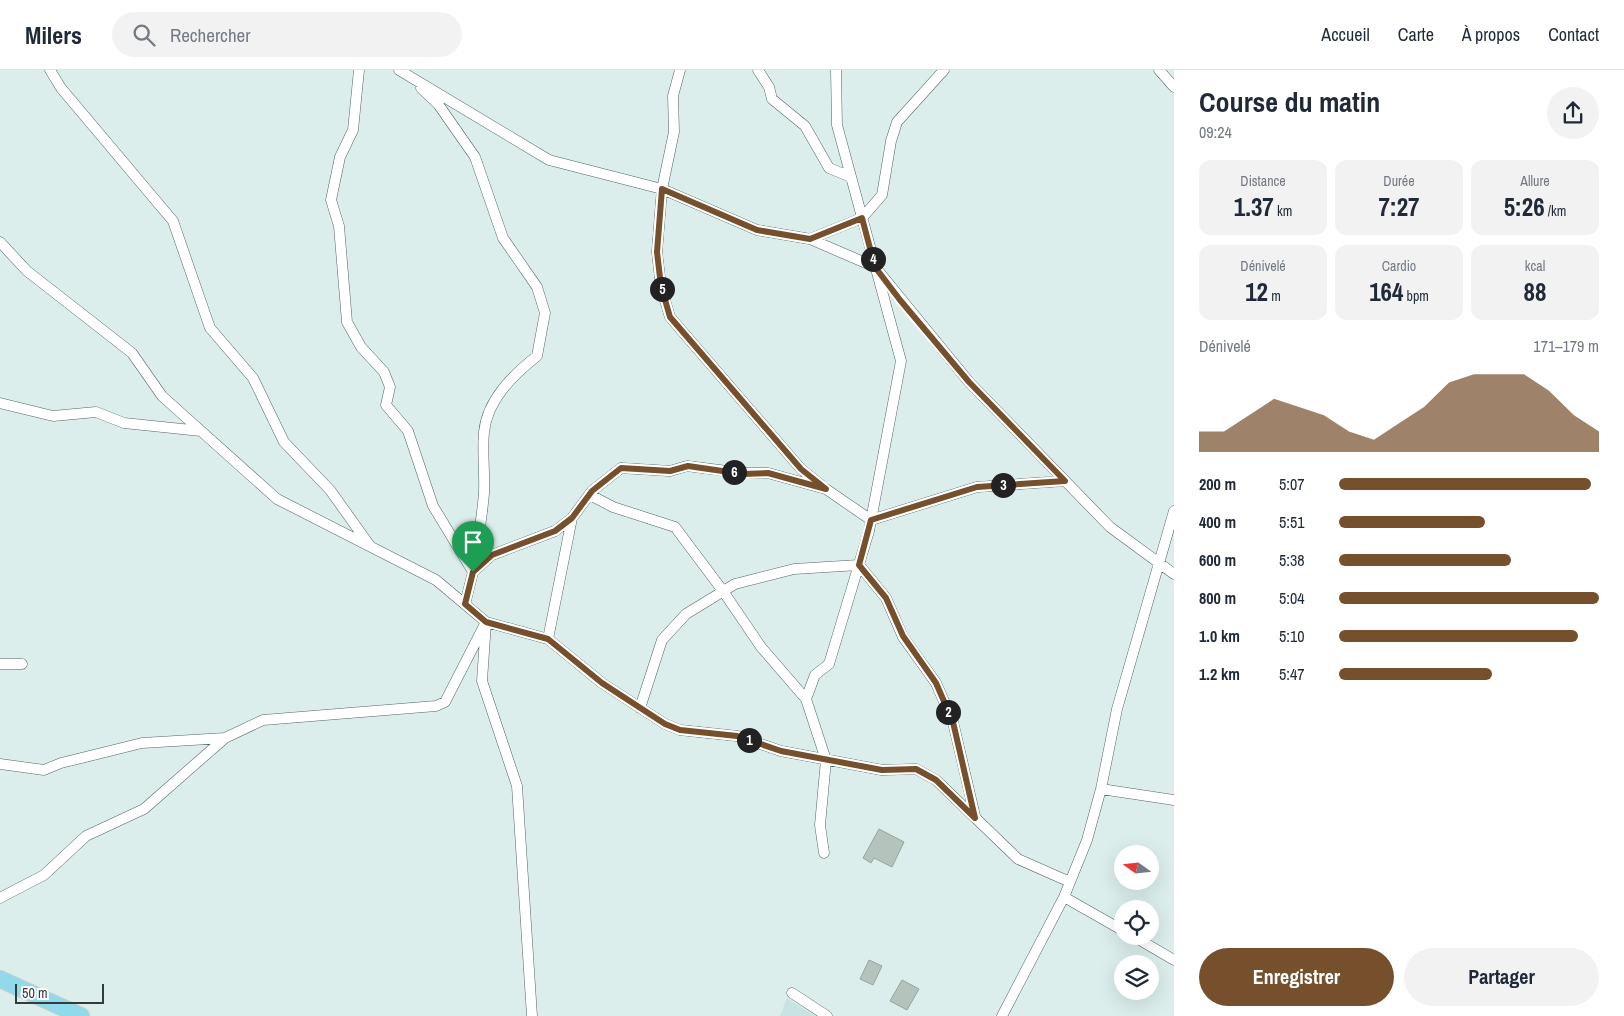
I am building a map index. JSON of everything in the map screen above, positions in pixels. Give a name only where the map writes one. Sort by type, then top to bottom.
[{"type":"highway","points":[[0,979],[81,1016]]},
{"type":"street","points":[[50,70],[61,88],[173,222],[210,328],[253,378],[284,442],[330,490],[370,547]]},
{"type":"street","points":[[359,70],[353,130],[340,157],[332,200],[339,226],[347,322],[361,347],[384,372],[390,387],[386,405],[408,431],[433,506],[473,572]]},
{"type":"street","points":[[680,70],[673,96],[674,132],[662,189],[657,252],[661,286],[670,317],[801,469],[871,520]]},
{"type":"street","points":[[758,70],[770,87],[772,99],[804,126],[829,168],[851,177]]},
{"type":"street","points":[[806,699],[815,675],[829,664],[859,565],[871,520],[901,361],[837,125],[836,70]]},
{"type":"street","points":[[810,239],[862,218],[882,195],[891,141],[897,122],[944,70]]},
{"type":"street","points":[[1159,70],[1174,87]]},
{"type":"street","points":[[403,71],[438,104],[475,157],[503,238],[537,286],[545,313],[537,356],[519,370],[494,400],[486,416],[484,432],[484,492],[473,572],[465,604]]},
{"type":"street","points":[[403,71],[549,160],[662,189],[757,230],[810,239],[875,267],[969,382],[1065,481],[1110,527],[1174,574]]},
{"type":"street","points":[[0,242],[27,271],[132,353],[162,396],[277,499],[436,580],[486,622],[548,639],[602,683],[665,724],[680,730],[737,736],[781,751],[826,760],[882,770],[916,769],[936,780],[1018,859],[1070,882]]},
{"type":"street","points":[[0,403],[53,416],[96,412],[124,423],[201,432]]},
{"type":"street","points":[[473,572],[492,555],[555,531],[572,518],[590,495],[621,468],[670,471],[688,466],[743,474],[768,473],[826,489]]},
{"type":"street","points":[[871,520],[977,487],[1065,481]]},
{"type":"street","points":[[590,495],[613,507],[675,527],[723,591],[761,647],[806,699],[826,760],[820,825],[824,852]]},
{"type":"street","points":[[1002,1016],[1064,897],[1087,840],[1101,788],[1117,709],[1174,512]]},
{"type":"street","points":[[548,639],[572,518]]},
{"type":"street","points":[[640,708],[662,640],[686,614],[735,584],[794,569],[859,565]]},
{"type":"street","points":[[859,565],[886,598],[903,636],[936,683],[953,722],[975,818]]},
{"type":"street","points":[[0,898],[44,875],[86,836],[144,808],[225,738],[263,720],[436,706],[445,702],[486,622]]},
{"type":"street","points":[[486,622],[482,681],[517,786],[532,1016]]},
{"type":"street","points":[[0,664],[22,664]]},
{"type":"street","points":[[0,764],[44,770],[61,763],[142,743],[225,738]]},
{"type":"street","points":[[1101,788],[1174,800]]},
{"type":"street","points":[[1064,897],[1114,925]]},
{"type":"street","points":[[1148,945],[1174,960]]},
{"type":"street","points":[[792,993],[827,1016]]},
{"type":"shaded area","points":[[787,998],[815,1016],[780,1016]]},
{"type":"building","points":[[879,829],[904,842],[892,867],[874,858],[871,863],[863,858]]},
{"type":"building","points":[[869,960],[882,966],[873,985],[860,979]]},
{"type":"building","points":[[902,980],[919,989],[907,1010],[890,1001]]},
{"type":"route","points":[[662,189],[757,230],[810,239],[862,218],[875,267],[900,300],[969,382],[1065,481],[977,487],[871,520],[859,565],[886,598],[903,636],[936,683],[953,722],[975,818],[936,780],[916,769],[882,770],[781,751],[737,736],[680,730],[665,724],[602,683],[548,639],[486,622],[465,604],[473,572],[492,555],[555,531],[572,518],[592,491],[621,468],[670,471],[688,466],[743,474],[768,473],[826,489],[801,469],[670,317],[661,286],[657,252],[662,189]]}]
